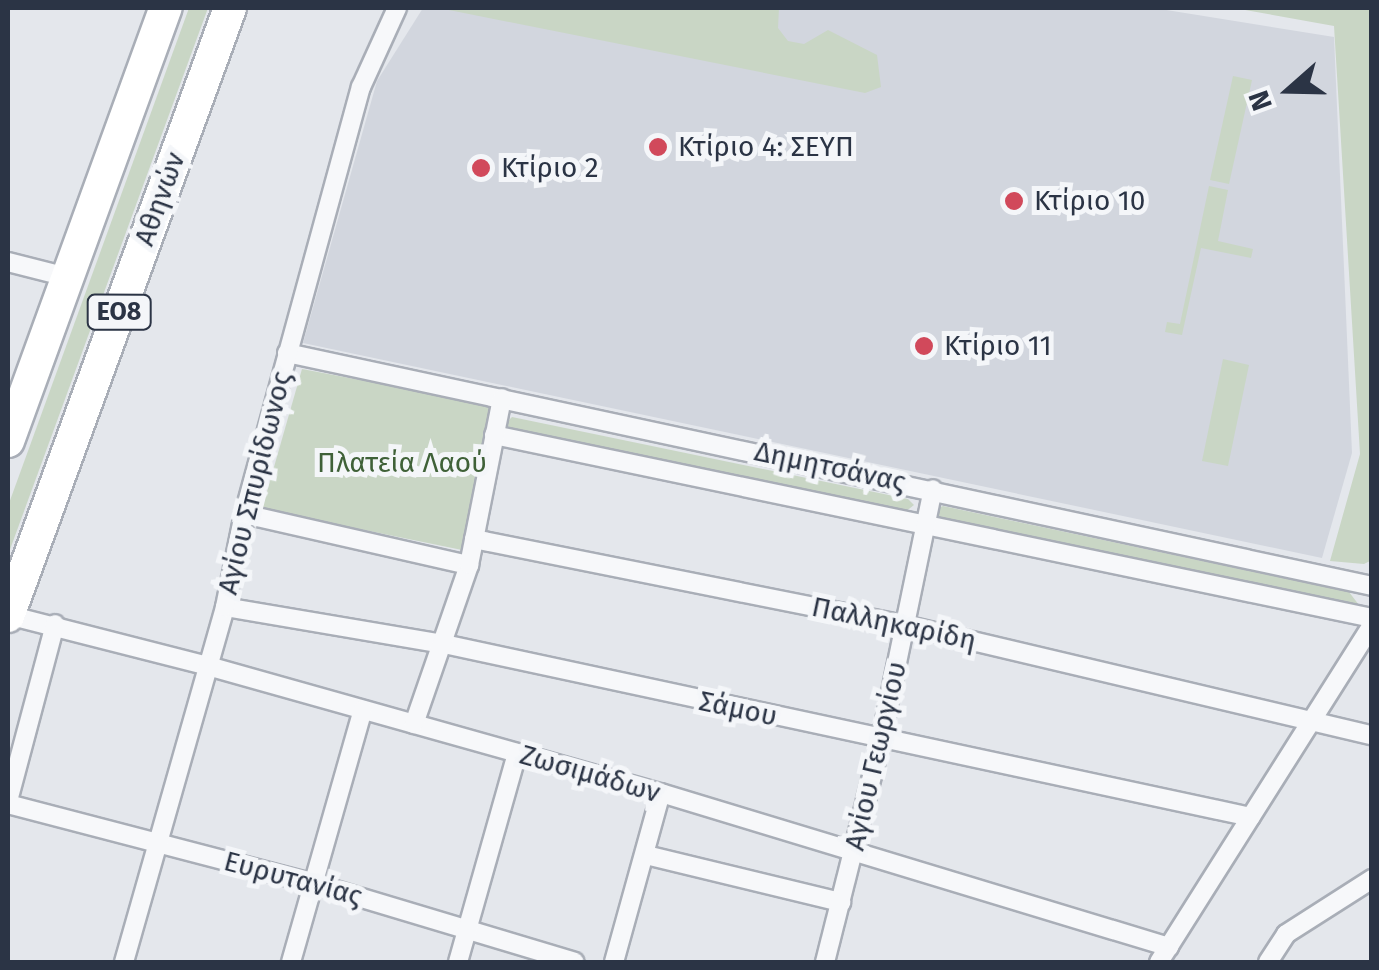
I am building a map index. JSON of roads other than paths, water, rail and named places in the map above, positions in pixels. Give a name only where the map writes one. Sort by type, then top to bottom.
[{"type":"highway","name":"ΕΟ8","points":[[8,441],[166,8]]},
{"type":"highway","name":"Αθηνών","points":[[8,615],[230,8]]},
{"type":"street","name":"Αγίου Σπυρίδωνος","points":[[124,962],[225,608],[244,514],[360,87],[396,8]]},
{"type":"street","points":[[8,262],[67,278]]},
{"type":"street","name":"Δημητσάνας","points":[[287,353],[1372,586]]},
{"type":"street","points":[[414,724],[470,564],[502,398]]},
{"type":"street","name":"Δημητσάνας","points":[[494,435],[925,523],[1372,621]]},
{"type":"street","name":"Αγίου Γεωργίου","points":[[826,962],[881,740],[933,489]]},
{"type":"street","points":[[244,514],[470,564]]},
{"type":"street","name":"Παλληκαρίδη","points":[[474,539],[905,625],[1372,735]]},
{"type":"street","name":"Σάμου","points":[[225,608],[444,644],[1250,817]]},
{"type":"street","name":"Ζωσιμάδων","points":[[8,615],[56,624],[208,666],[855,850],[1164,955]]},
{"type":"street","points":[[1164,955],[1372,621]]},
{"type":"street","points":[[8,803],[56,624]]},
{"type":"street","points":[[291,962],[363,710]]},
{"type":"street","points":[[458,962],[517,753]]},
{"type":"street","points":[[614,962],[661,793]]},
{"type":"street","name":"Ευρυτανίας","points":[[8,803],[315,884],[575,962]]},
{"type":"street","points":[[646,855],[842,902]]},
{"type":"street","points":[[1268,962],[1286,934],[1372,879]]},
{"type":"place","name":"Κτίριο 4: ΣΕΥΠ","points":[[658,147]]},
{"type":"place","name":"Κτίριο 2","points":[[481,168]]},
{"type":"place","name":"Κτίριο 10","points":[[1014,201]]},
{"type":"place","name":"Κτίριο 11","points":[[924,346]]},
{"type":"park label","name":"Πλατεία Λαού","points":[[402,463]]}]
